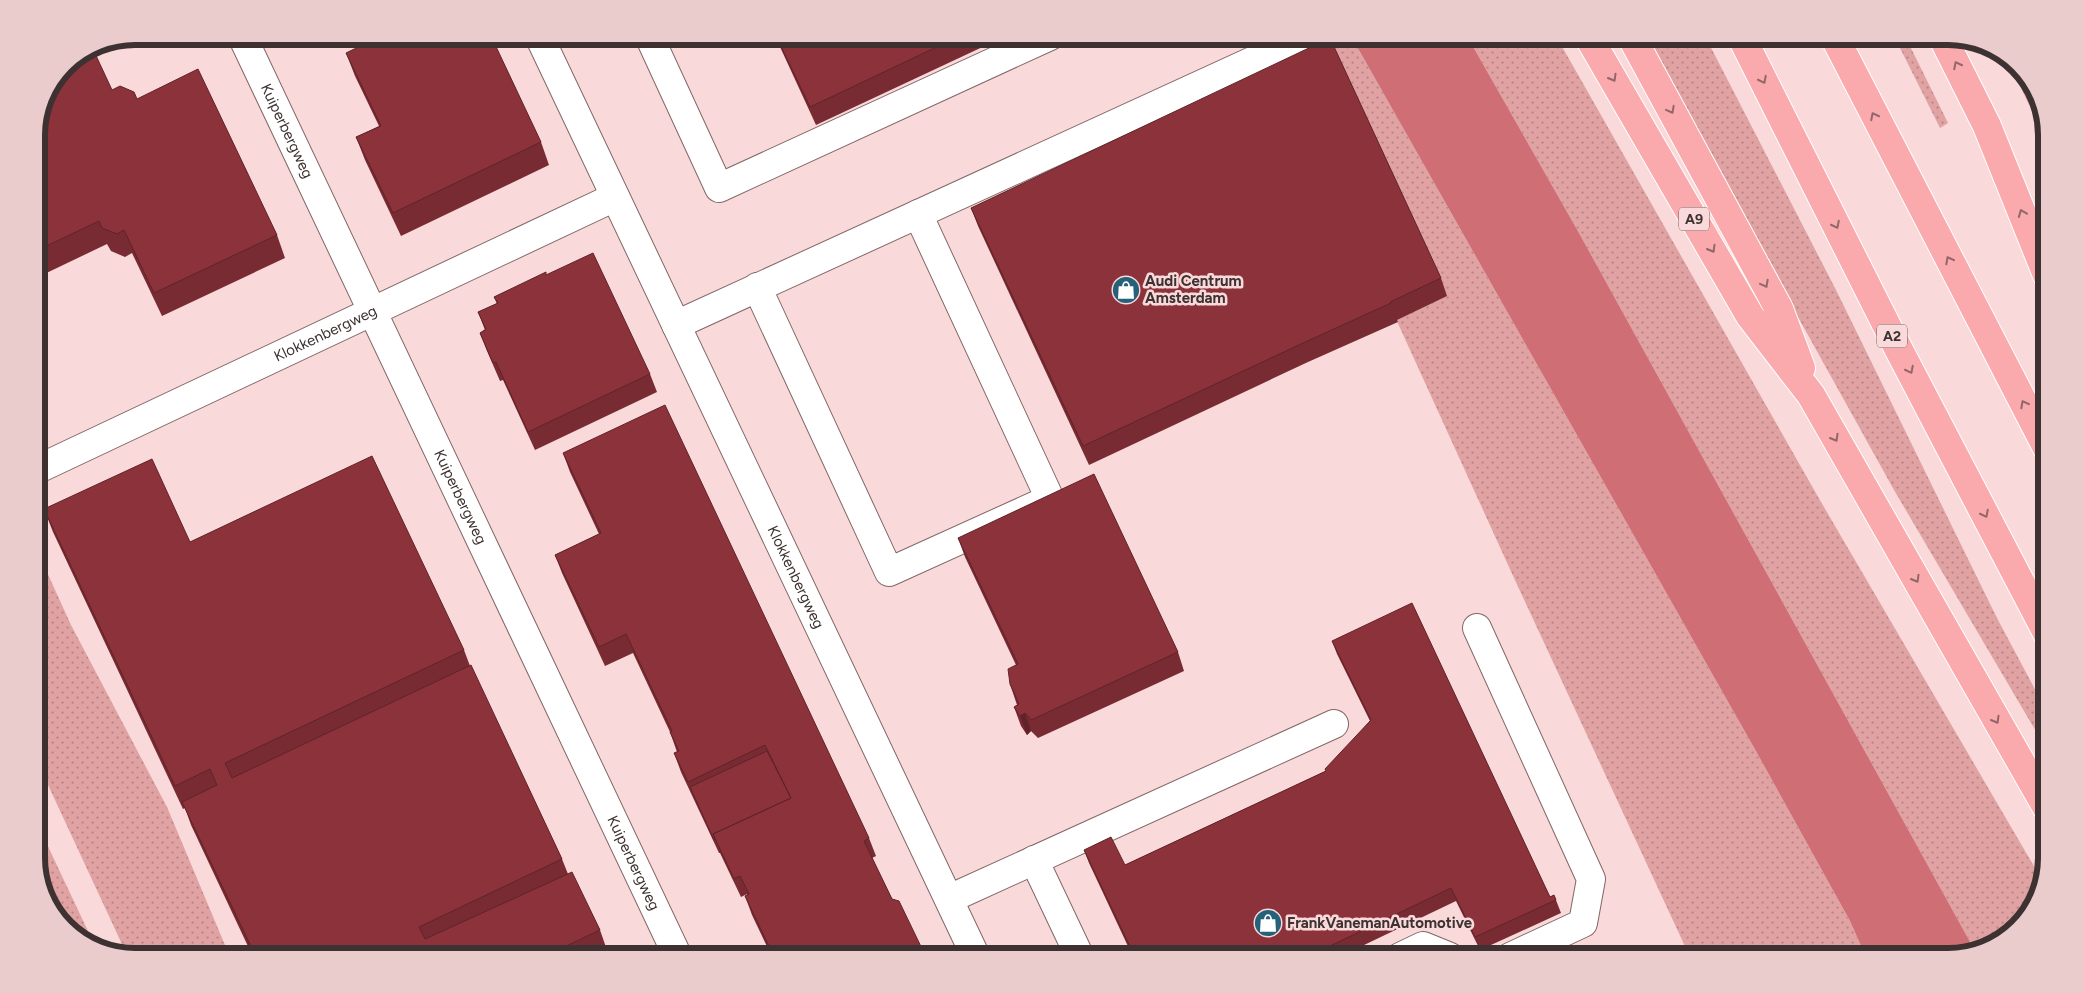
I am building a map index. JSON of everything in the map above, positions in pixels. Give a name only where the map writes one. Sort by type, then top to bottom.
[{"type":"highway","name":"A9","points":[[1593,45],[1750,316],[1811,395]]},
{"type":"highway","points":[[1636,45],[1779,309],[1811,395],[2038,792]]},
{"type":"highway","name":"A2","points":[[1746,45],[1895,341],[2038,617]]},
{"type":"highway","points":[[1839,45],[2038,431]]},
{"type":"highway","points":[[1946,45],[1987,126],[2038,253]]},
{"type":"street","name":"Kuiperbergweg","points":[[246,45],[674,948]]},
{"type":"street","name":"Klokkenbergweg","points":[[542,45],[972,948]]},
{"type":"street","points":[[653,45],[719,188],[1030,45]]},
{"type":"street","points":[[676,324],[1287,45]]},
{"type":"street","name":"Klokkenbergweg","points":[[45,466],[615,197]]},
{"type":"street","points":[[757,288],[889,572],[1050,499],[918,214]]},
{"type":"street","points":[[1477,628],[1591,879],[1583,924],[1530,948]]},
{"type":"street","points":[[949,899],[1334,724]]},
{"type":"street","points":[[1034,860],[1076,948]]},
{"type":"shaded area","points":[[1271,45],[1356,45],[1757,753],[1850,921],[1862,948],[1686,948],[1514,578]]},
{"type":"shaded area","points":[[1356,45],[1472,45],[1579,233],[1971,944],[1948,948],[1862,948],[1850,921]]},
{"type":"shaded area","points":[[1472,45],[1561,45],[1821,502],[2037,871],[2031,892],[2019,913],[2012,922],[1988,939],[1971,944],[1579,233]]},
{"type":"shaded area","points":[[1647,45],[1710,45],[1836,290],[1997,618],[2038,695],[2038,735],[1894,490]]},
{"type":"shaded area","points":[[1898,45],[1909,45],[1948,123],[1940,128]]},
{"type":"shaded area","points":[[2015,75],[2029,95],[2032,103],[2029,105]]},
{"type":"shaded area","points":[[45,568],[71,625],[167,807],[226,948],[123,947],[45,778]]},
{"type":"shaded area","points":[[45,840],[90,936],[71,922],[54,898],[45,864]]},
{"type":"building","points":[[362,45],[495,45],[541,142],[393,213],[356,137],[381,126],[346,53]]},
{"type":"building","points":[[780,45],[941,45],[810,107]]},
{"type":"building","points":[[1315,45],[1333,45],[1441,278],[1083,446],[971,208]]},
{"type":"building","points":[[95,55],[112,90],[120,86],[134,92],[137,99],[198,69],[277,235],[154,293],[124,230],[117,234],[102,228],[99,221],[45,247],[45,129],[48,112],[60,85],[71,71]]},
{"type":"building","points":[[593,253],[650,374],[528,432],[496,362],[493,363],[480,333],[486,329],[478,312],[498,303],[494,297],[546,272],[546,275]]},
{"type":"building","points":[[665,405],[869,838],[864,841],[892,899],[899,901],[922,948],[770,948],[745,896],[749,894],[740,876],[734,879],[713,834],[791,798],[765,745],[688,782],[674,753],[679,751],[670,732],[672,731],[626,634],[599,647],[555,555],[601,533],[563,453]]},
{"type":"building","points":[[372,456],[464,650],[225,763],[232,778],[471,665],[562,859],[419,927],[425,939],[572,872],[600,930],[562,948],[252,948],[182,802],[217,785],[210,769],[175,786],[45,509],[152,459],[190,542]]},
{"type":"building","points":[[1094,474],[1178,652],[1031,720],[1025,713],[1020,716],[1014,707],[1019,704],[1010,684],[1008,669],[1018,664],[958,538]]},
{"type":"building","points":[[1412,603],[1550,897],[1554,895],[1556,900],[1475,937],[1451,888],[1326,948],[1131,948],[1084,850],[1111,837],[1125,865],[1326,771],[1325,769],[1371,720],[1332,641]]},
{"type":"building","points":[[767,751],[791,798],[713,834],[714,840],[690,787]]},
{"type":"place","name":"Audi Centrum Amsterdam","points":[[1126,290]]},
{"type":"place","name":"FrankVanemanAutomotive","points":[[1268,923]]}]
